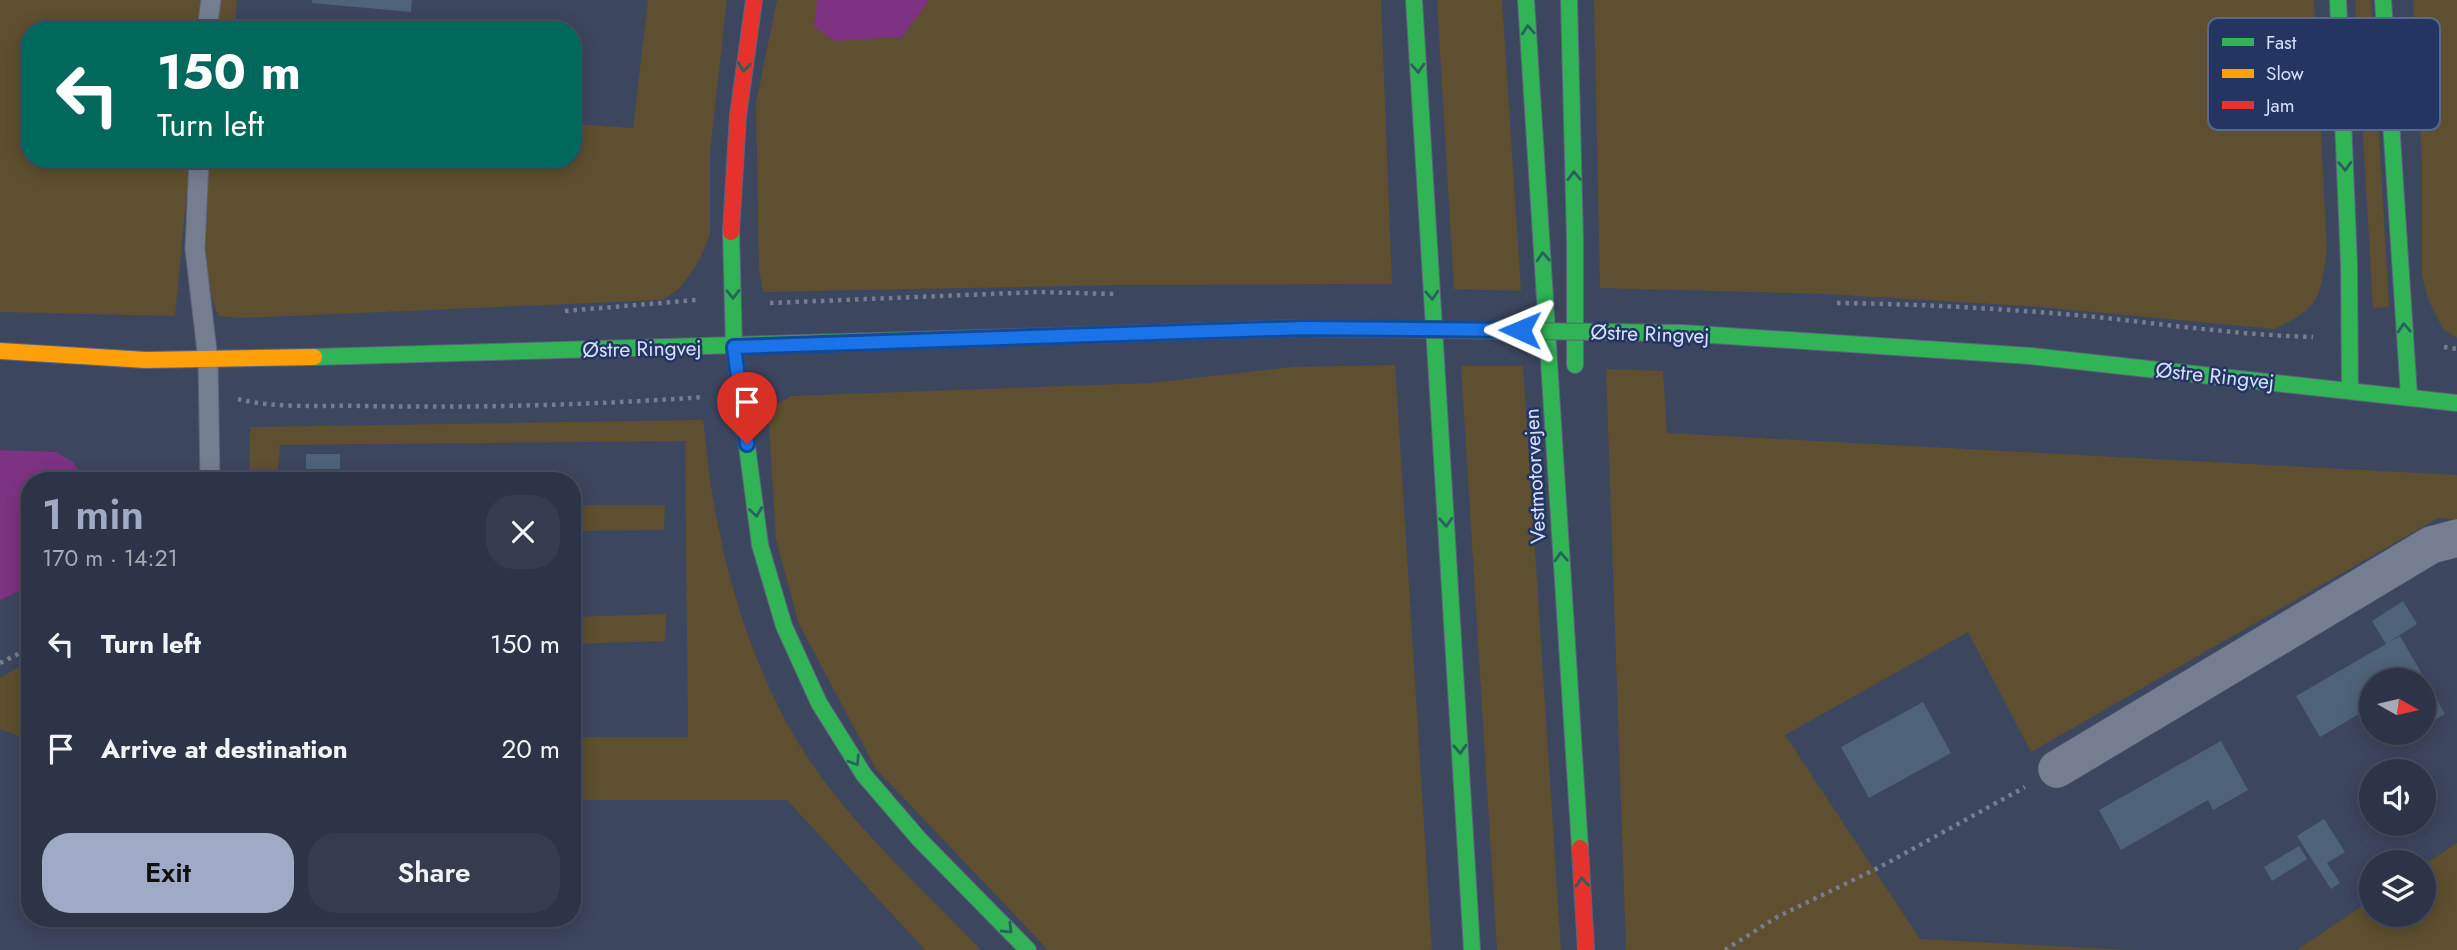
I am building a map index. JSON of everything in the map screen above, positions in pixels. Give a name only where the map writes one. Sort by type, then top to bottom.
[{"type":"main road","points":[[754,0],[738,116],[731,235],[734,347],[760,545],[784,626],[819,703],[864,775],[919,839],[1028,950]]},
{"type":"main road","points":[[1414,0],[1472,950]]},
{"type":"main road","name":"Vestmotorvejen","points":[[1526,0],[1586,950]]},
{"type":"main road","points":[[1569,0],[1576,240],[1575,379]]},
{"type":"main road","points":[[2338,0],[2339,18]]},
{"type":"main road","points":[[2384,0],[2385,18]]},
{"type":"main road","points":[[2343,130],[2349,264],[2350,390]]},
{"type":"main road","points":[[2392,130],[2409,396]]},
{"type":"main road","name":"Østre Ringvej","points":[[0,351],[146,360],[208,360],[734,347],[1304,328],[1682,333],[2031,356],[2457,403]]},
{"type":"main road","points":[[1575,519],[1575,783]]},
{"type":"street","points":[[2056,769],[2431,545],[2457,538]]},
{"type":"lane","points":[[208,21],[211,0]]},
{"type":"lane","points":[[199,168],[195,249],[208,360],[210,472]]},
{"type":"path","points":[[560,311],[733,297],[772,303],[1039,292],[1118,294]]},
{"type":"path","points":[[0,663],[21,652]]},
{"type":"path","points":[[1725,950],[1777,916],[1880,867],[2056,769]]},
{"type":"shaded area","points":[[0,0],[206,0],[204,21],[21,21],[21,168],[189,168],[175,316],[0,312]]},
{"type":"shaded area","points":[[217,0],[237,0],[236,21],[214,21]]},
{"type":"shaded area","points":[[648,0],[727,0],[710,152],[710,234],[699,261],[680,288],[663,300],[240,318],[219,316],[206,262],[207,168],[581,168],[581,125],[633,128]]},
{"type":"shaded area","points":[[777,0],[1381,0],[1392,284],[1118,285],[763,292],[759,268],[756,102]]},
{"type":"shaded area","points":[[817,0],[928,2],[902,37],[835,41],[814,27]]},
{"type":"shaded area","points":[[1437,0],[1502,0],[1521,291],[1454,289]]},
{"type":"shaded area","points":[[1594,0],[2314,0],[2315,18],[2208,18],[2208,130],[2321,130],[2327,250],[2322,280],[2309,308],[2274,329],[2041,307],[1826,294],[1600,288]]},
{"type":"shaded area","points":[[2355,0],[2371,0],[2372,18],[2356,18]]},
{"type":"shaded area","points":[[2413,0],[2457,0],[2457,338],[2443,329],[2428,299],[2422,275],[2420,130],[2440,130],[2440,18],[2414,18]]},
{"type":"shaded area","points":[[2363,130],[2379,130],[2389,307],[2373,308]]},
{"type":"shaded area","points":[[1395,365],[1432,950],[1048,950],[876,769],[798,622],[776,539],[768,409],[791,396],[1150,383],[1292,367]]},
{"type":"shaded area","points":[[1461,366],[1523,366],[1561,950],[1497,950]]},
{"type":"shaded area","points":[[1606,369],[1663,371],[1667,433],[2457,475],[2457,519],[2438,518],[2031,752],[1968,632],[1785,735],[1920,939],[2133,950],[1626,950]]},
{"type":"shaded area","points":[[703,420],[713,498],[729,573],[748,635],[788,724],[822,778],[864,830],[981,950],[925,950],[787,800],[581,800],[581,737],[688,737],[685,441],[280,445],[278,472],[249,472],[250,427]]},
{"type":"shaded area","points":[[0,450],[56,452],[73,462],[79,472],[21,472],[21,588],[0,600]]},
{"type":"shaded area","points":[[581,505],[665,505],[664,530],[581,531]]},
{"type":"shaded area","points":[[666,614],[665,641],[581,644],[581,617]]},
{"type":"shaded area","points":[[21,666],[21,737],[0,729],[0,678]]},
{"type":"shaded area","points":[[2457,843],[2457,950],[2297,950],[2359,908],[2359,927],[2436,927],[2436,857]]},
{"type":"building","points":[[312,0],[412,0],[411,12],[312,3]]},
{"type":"building","points":[[306,454],[340,454],[340,469],[306,469]]},
{"type":"building","points":[[2403,601],[2417,624],[2389,642],[2400,636],[2418,668],[2359,668],[2359,714],[2320,737],[2296,696],[2386,644],[2372,621]]},
{"type":"building","points":[[2436,698],[2445,714],[2436,719]]},
{"type":"building","points":[[1923,702],[1951,753],[1869,798],[1841,747]]},
{"type":"building","points":[[2221,741],[2248,790],[2213,810],[2208,800],[2121,850],[2099,810]]},
{"type":"building","points":[[2324,819],[2345,852],[2327,863],[2340,883],[2331,889],[2297,836]]},
{"type":"building","points":[[2299,846],[2307,859],[2272,881],[2264,867]]},
{"type":"traffic: fast","points":[[1414,0],[1472,950]]},
{"type":"traffic: fast","points":[[1526,0],[1580,848]]},
{"type":"traffic: fast","points":[[1569,0],[1575,365]]},
{"type":"traffic: fast","points":[[2338,0],[2339,18]]},
{"type":"traffic: fast","points":[[2383,0],[2384,18]]},
{"type":"traffic: fast","points":[[2343,130],[2349,264],[2350,390]]},
{"type":"traffic: fast","points":[[2392,130],[2409,396]]},
{"type":"traffic: fast","points":[[731,232],[734,347],[760,545],[784,626],[819,703],[864,775],[919,839],[1028,950]]},
{"type":"traffic: fast","points":[[1304,328],[1682,333]]},
{"type":"traffic: fast","points":[[1682,333],[2031,356],[2457,403]]},
{"type":"traffic: fast","points":[[314,357],[1056,336]]},
{"type":"traffic: slow","points":[[0,351],[146,360],[314,357]]},
{"type":"traffic: jam","points":[[731,232],[738,116],[754,0]]},
{"type":"traffic: jam","points":[[1056,336],[1304,328]]},
{"type":"traffic: jam","points":[[1580,848],[1586,950]]},
{"type":"route","points":[[747,444],[734,347],[1304,328],[1520,330]]}]
